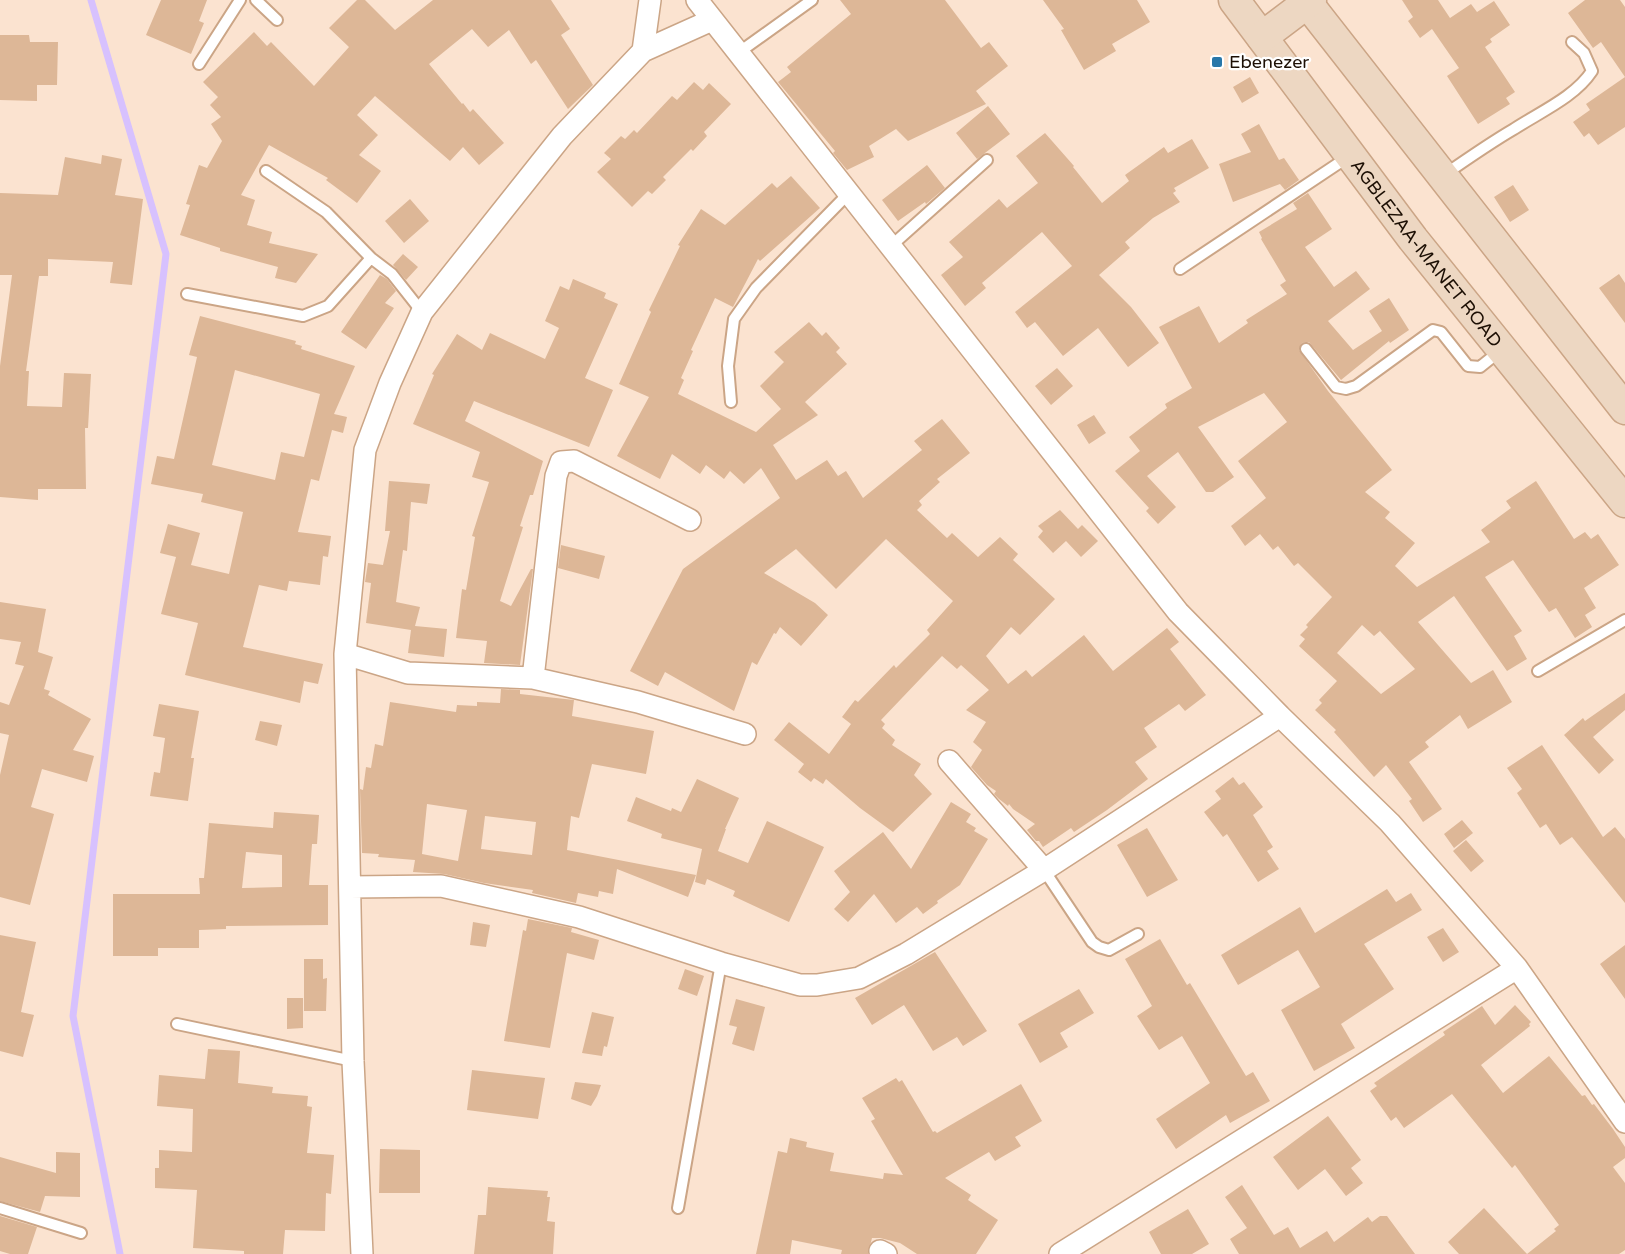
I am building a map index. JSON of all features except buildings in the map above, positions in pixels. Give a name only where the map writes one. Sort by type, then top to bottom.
[{"type":"main road","name":"AGBLEZAA-MANET ROAD","points":[[1234,0],[1413,239],[1625,502]]},
{"type":"main road","points":[[1262,37],[1308,1],[1625,409]]},
{"type":"street","points":[[643,51],[650,0]]},
{"type":"street","points":[[697,0],[1178,612],[1390,824],[1517,968],[1625,1122]]},
{"type":"street","points":[[362,1254],[353,1061],[345,654],[365,450],[390,383],[422,312],[562,136],[643,51],[712,20]]},
{"type":"street","points":[[532,678],[556,476],[561,462],[574,461],[690,520]]},
{"type":"street","points":[[345,654],[408,673],[532,678],[638,702],[745,734]]},
{"type":"street","points":[[350,887],[441,886],[579,917],[721,963],[800,985],[817,985],[859,978],[906,954],[1044,870],[1280,716]]},
{"type":"street","points":[[949,761],[1044,870]]},
{"type":"street","points":[[1060,1254],[1082,1248],[1517,968]]},
{"type":"lane","points":[[199,64],[240,0]]},
{"type":"lane","points":[[256,0],[277,20]]},
{"type":"lane","points":[[738,53],[812,0]]},
{"type":"lane","points":[[1443,175],[1567,96],[1586,81],[1592,71],[1584,53],[1572,42]]},
{"type":"lane","points":[[1180,269],[1350,156]]},
{"type":"lane","points":[[891,246],[987,160]]},
{"type":"lane","points":[[266,171],[326,212],[371,258],[392,274],[422,312]]},
{"type":"lane","points":[[731,402],[728,366],[734,319],[756,288],[849,193]]},
{"type":"lane","points":[[187,294],[303,316],[328,306],[371,258]]},
{"type":"lane","points":[[1306,349],[1336,387],[1346,389],[1356,386],[1433,330],[1441,332],[1468,366],[1480,367],[1502,349]]},
{"type":"lane","points":[[1538,671],[1625,620]]},
{"type":"lane","points":[[1044,870],[1092,942],[1099,947],[1109,950],[1138,934]]},
{"type":"lane","points":[[678,1208],[721,963]]},
{"type":"lane","points":[[177,1024],[353,1061]]},
{"type":"lane","points":[[0,1208],[81,1233]]},
{"type":"waterway","points":[[91,0],[166,254],[73,1016],[120,1254]]},
{"type":"place","name":"Ebenezer","points":[[1217,62]]}]
